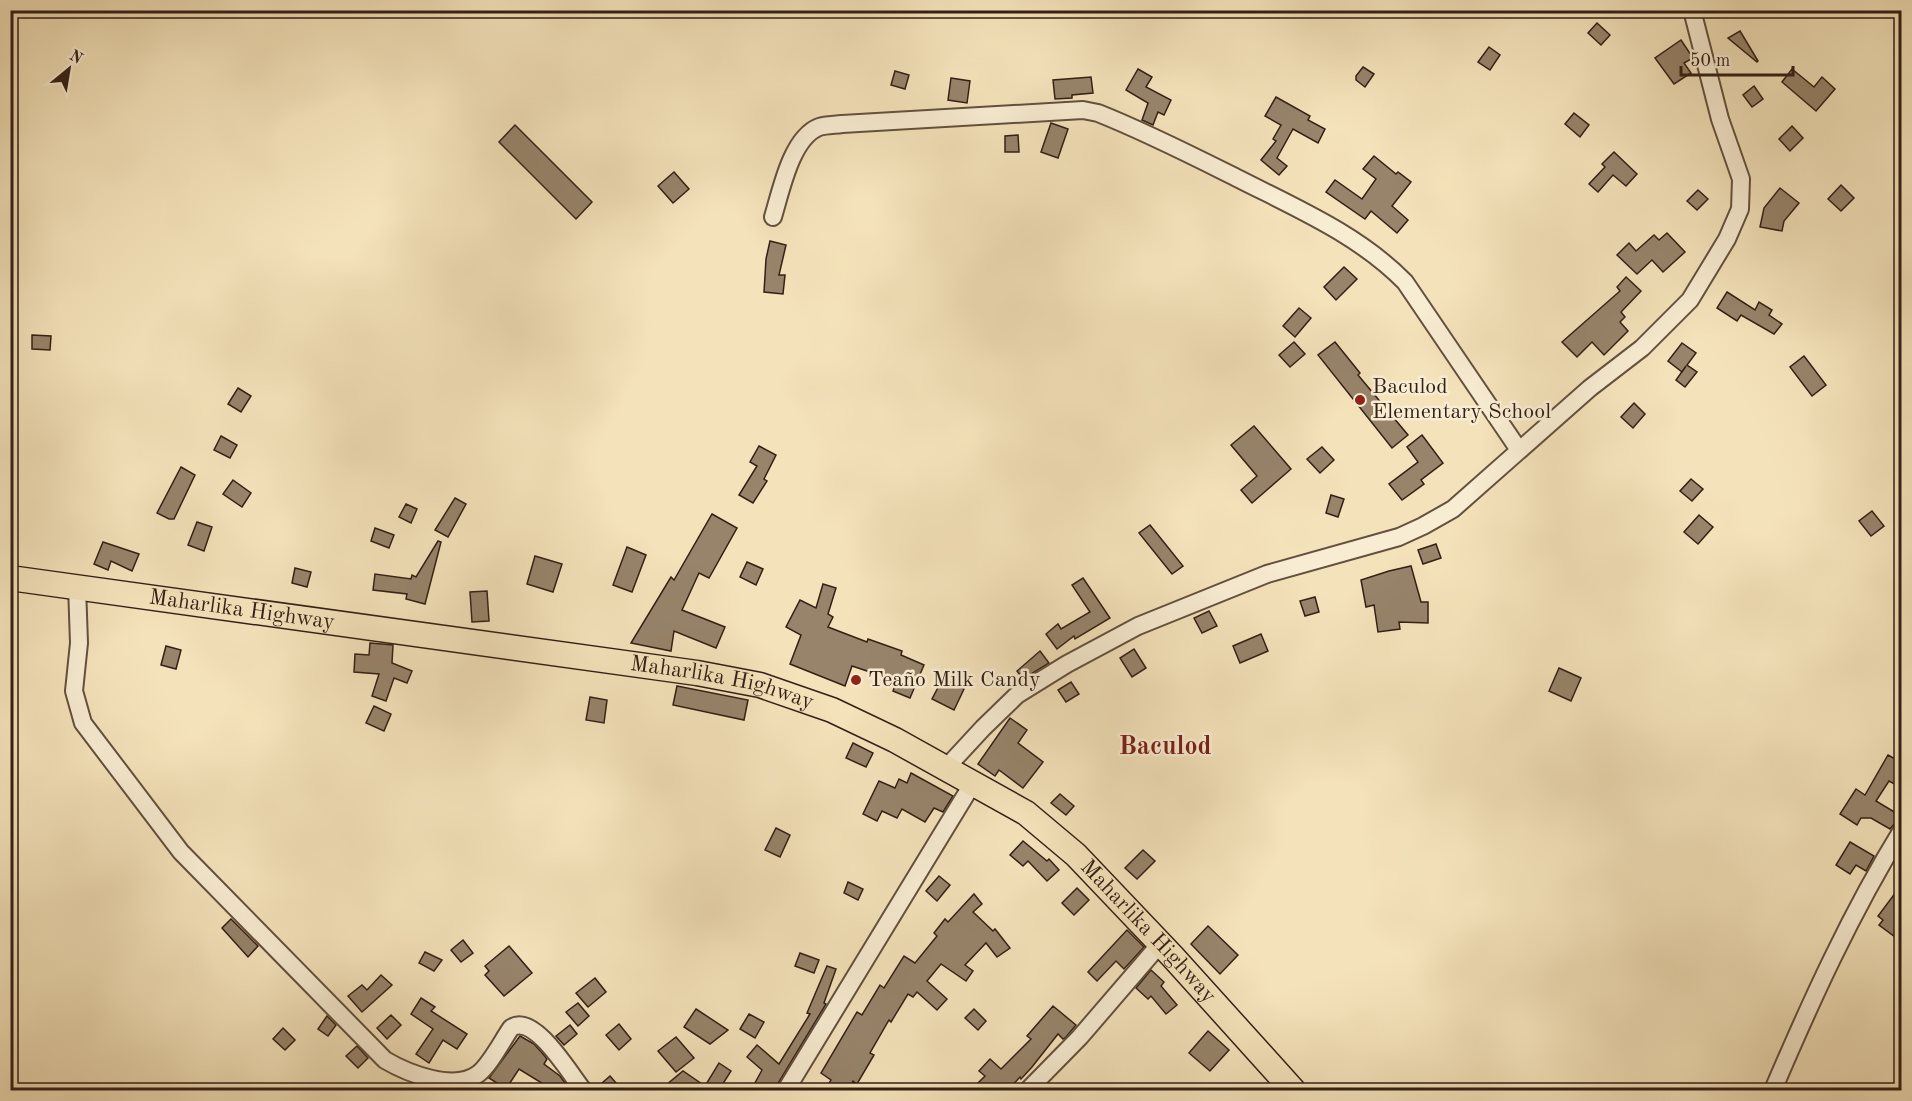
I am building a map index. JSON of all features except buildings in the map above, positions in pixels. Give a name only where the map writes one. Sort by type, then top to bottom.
[{"type":"highway","name":"Maharlika Highway","points":[[10,578],[697,673],[760,685],[832,710],[895,740],[1026,813],[1076,855],[1293,1090]]},
{"type":"street","points":[[946,768],[1017,695],[1066,664],[1138,626],[1267,573],[1399,537],[1453,509],[1590,388],[1642,348],[1690,300],[1727,239],[1740,209],[1741,179],[1720,119],[1692,10]]},
{"type":"street","points":[[773,217],[789,167],[800,142],[819,127],[1083,110],[1098,113],[1292,206],[1364,246],[1388,264],[1405,282],[1519,450]]},
{"type":"street","points":[[77,586],[79,643],[74,691],[83,723],[181,852],[385,1060],[403,1070],[426,1077],[458,1081],[471,1078],[480,1073],[510,1028],[516,1024],[523,1024],[542,1036],[583,1090]]},
{"type":"street","points":[[786,1090],[973,783]]},
{"type":"street","points":[[1773,1090],[1834,953],[1869,883],[1902,830]]},
{"type":"street","points":[[1028,1090],[1080,1037],[1160,944]]},
{"type":"place","name":"Baculod Elementary School","points":[[1360,400]]},
{"type":"place","name":"Teaño Milk Candy","points":[[856,680]]},
{"type":"district","name":"Baculod","points":[[1165,747]]}]
